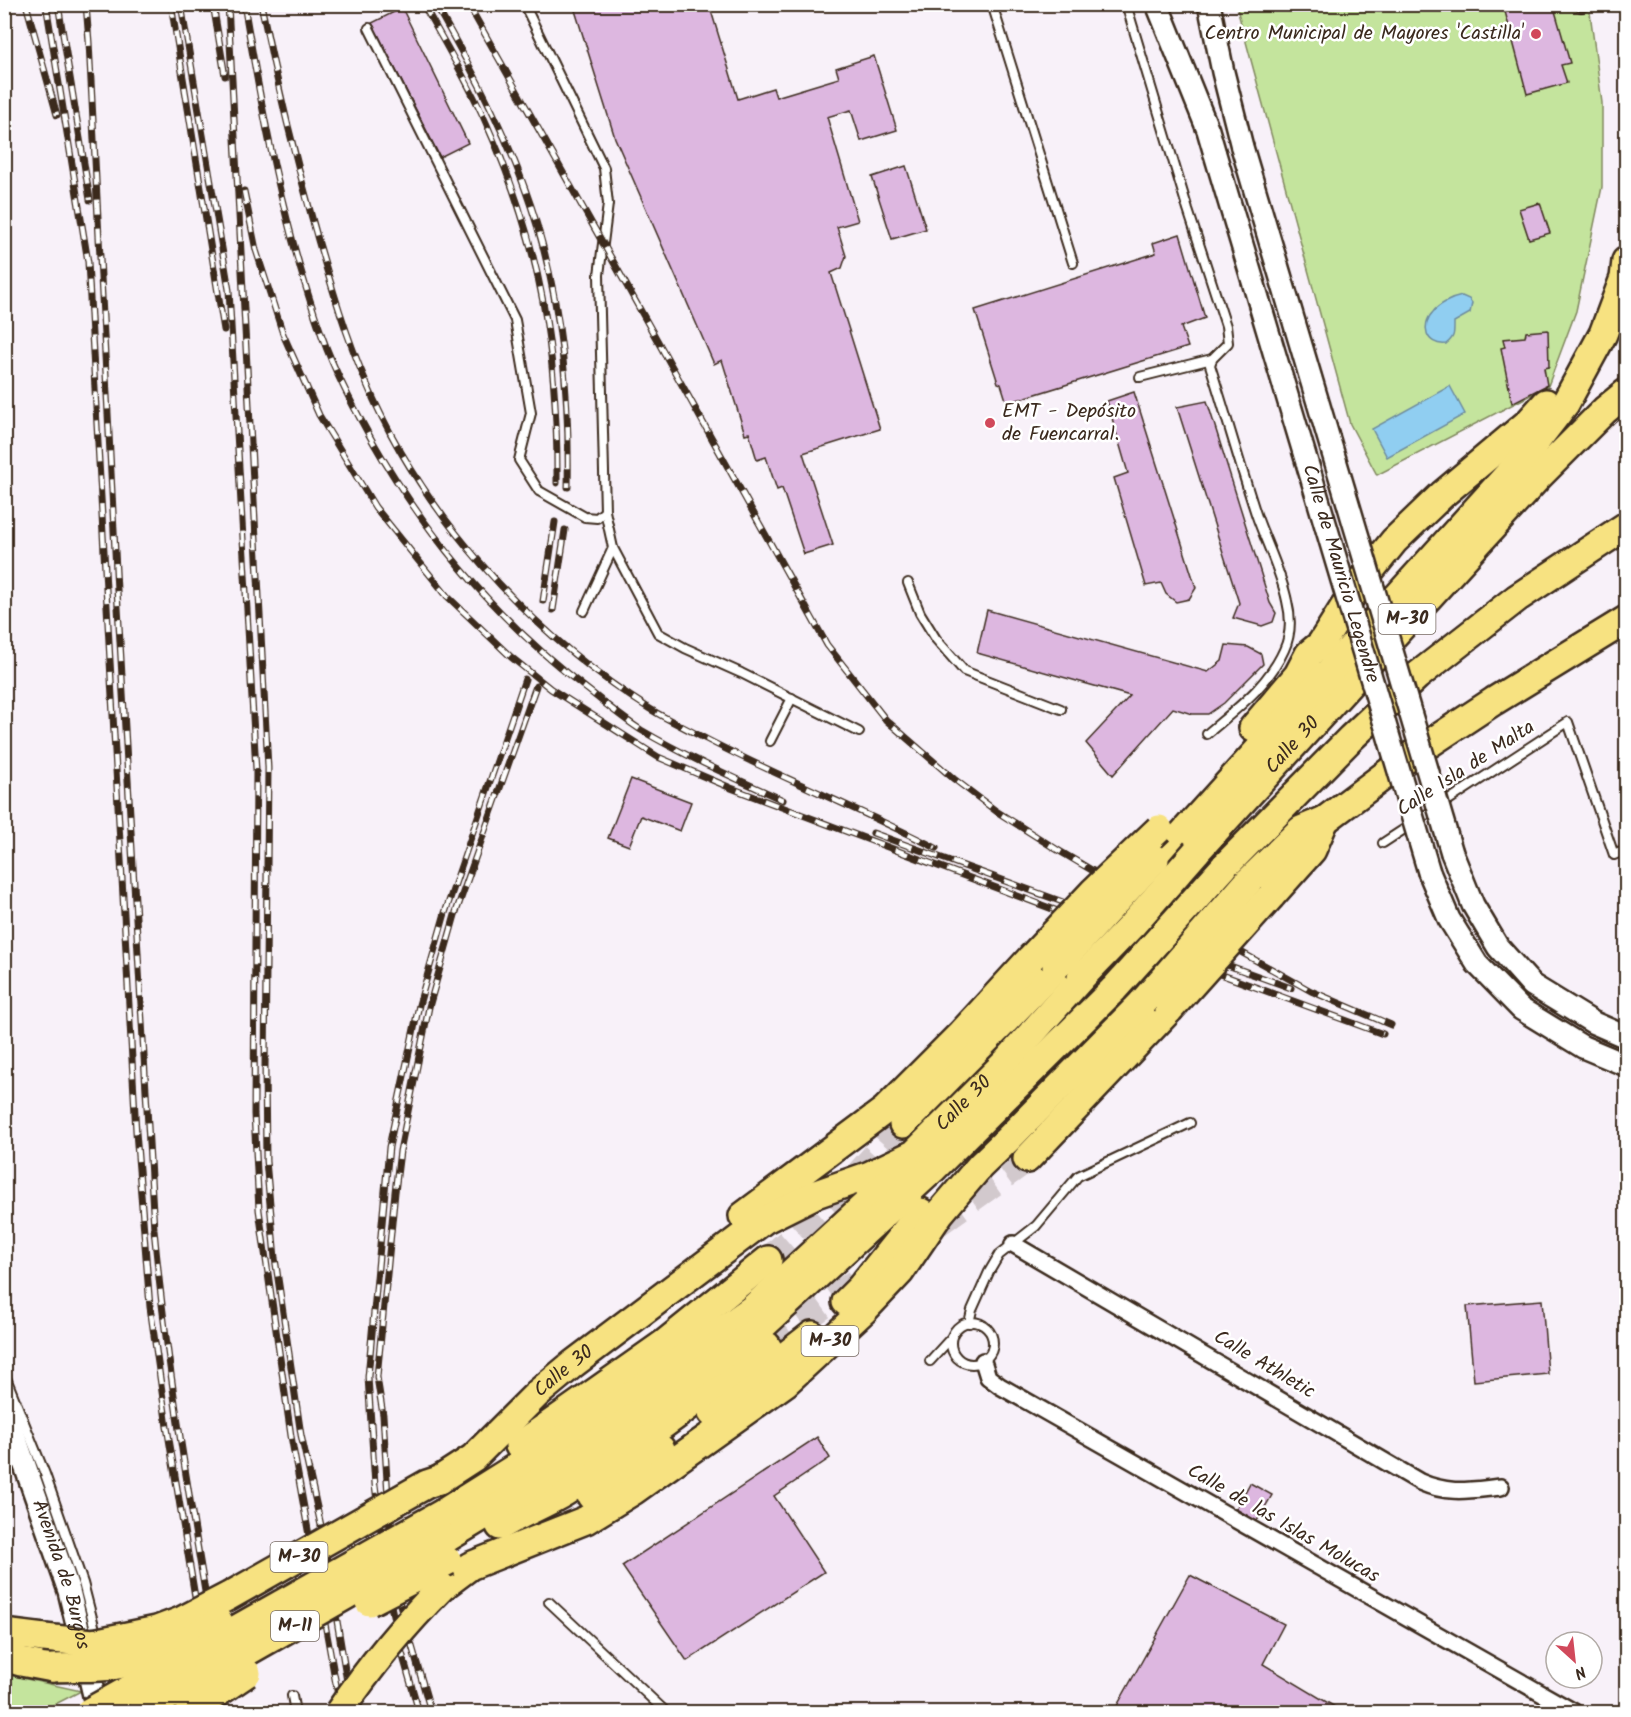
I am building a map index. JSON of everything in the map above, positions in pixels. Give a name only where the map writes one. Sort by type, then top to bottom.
[{"type":"highway","points":[[548,1384],[585,1338],[885,1110],[962,1034],[1155,859],[1161,846],[1175,839],[1271,707],[1298,675],[1309,654],[1321,644],[1357,587],[1394,541],[1443,494],[1529,422],[1566,379],[1610,290],[1626,242]]},
{"type":"highway","points":[[903,1124],[1005,1022],[1043,962],[1094,891],[1175,839],[1523,458],[1565,404],[1602,334],[1624,278],[1626,261]]},
{"type":"highway","name":"Calle 30","points":[[339,1713],[372,1664],[410,1619],[473,1458],[548,1384],[764,1220],[816,1194],[870,1175],[914,1154],[1007,1061],[1132,925],[1175,839],[1605,410],[1626,393]]},
{"type":"highway","points":[[1236,874],[1306,783],[1417,676],[1517,598],[1626,526]]},
{"type":"highway","name":"Calle 30","points":[[50,1655],[93,1643],[157,1630],[201,1612],[420,1487],[447,1524],[470,1566],[586,1520],[633,1491],[785,1383],[864,1310],[900,1272],[940,1213],[980,1166],[1008,1140],[1129,995],[1236,874],[1301,830],[1325,820],[1409,757],[1494,701],[1626,620]]},
{"type":"highway","points":[[1598,638],[1626,630]]},
{"type":"highway","points":[[1027,1159],[1168,1010],[1312,850],[1325,820]]},
{"type":"highway","points":[[159,1673],[184,1653],[447,1524],[531,1487],[698,1373],[759,1329],[934,1168],[1129,995]]},
{"type":"highway","points":[[90,1713],[159,1673],[447,1524],[752,1309],[874,1197],[914,1154]]},
{"type":"highway","points":[[189,1713],[242,1677],[365,1604],[447,1524],[664,1343],[768,1260]]},
{"type":"highway","points":[[9,1658],[50,1655],[89,1660],[154,1646],[179,1635],[427,1491],[447,1524],[490,1533],[520,1514],[559,1496],[633,1447],[684,1411],[767,1346]]},
{"type":"highway","name":"M-11","points":[[141,1713],[447,1524]]},
{"type":"highway","name":"M-30","points":[[4,1633],[50,1655]]},
{"type":"street","name":"Calle de Mauricio Legendre","points":[[1157,4],[1208,130],[1429,872],[1449,919],[1477,964],[1521,1009],[1583,1047],[1626,1065]]},
{"type":"street","name":"Calle de Mauricio Legendre","points":[[1209,4],[1242,147],[1452,853],[1473,905],[1498,947],[1532,985],[1594,1023],[1626,1037]]},
{"type":"street","name":"Calle Athletic","points":[[1013,1244],[1420,1482],[1436,1489],[1454,1491],[1501,1487]]},
{"type":"street","name":"Calle de las Islas Molucas","points":[[983,1361],[988,1377],[1000,1386],[1574,1713]]},
{"type":"street","name":"Avenida de Burgos","points":[[6,1415],[69,1591],[98,1713]]},
{"type":"lane","points":[[524,4],[604,168],[608,204],[599,275],[605,511],[613,548],[658,633],[859,732]]},
{"type":"lane","points":[[992,4],[1073,263]]},
{"type":"lane","points":[[1126,4],[1228,335],[1228,343],[1212,359],[1210,365],[1257,515],[1287,599],[1290,619],[1289,634],[1284,650],[1271,673],[1258,689],[1207,734]]},
{"type":"lane","points":[[369,28],[515,320],[531,413],[519,460],[539,490],[585,517],[597,518],[605,511]]},
{"type":"lane","points":[[1140,376],[1212,359]]},
{"type":"lane","points":[[584,611],[613,548]]},
{"type":"lane","points":[[908,583],[920,613],[936,639],[964,671],[1061,709]]},
{"type":"lane","points":[[770,741],[792,699]]},
{"type":"lane","name":"Calle Isla de Malta","points":[[1383,843],[1568,722],[1614,855],[1626,850]]},
{"type":"lane","points":[[969,1323],[989,1272],[999,1255],[1036,1226],[1078,1176],[1190,1123]]},
{"type":"lane","points":[[930,1361],[958,1328],[969,1323],[982,1326],[991,1336],[991,1350],[983,1361],[969,1364],[962,1362],[953,1352],[951,1338]]},
{"type":"lane","points":[[4,1373],[45,1474],[83,1583],[100,1651]]},
{"type":"lane","points":[[549,1602],[666,1713]]},
{"type":"lane","points":[[103,1661],[105,1671]]},
{"type":"lane","points":[[110,1692],[114,1713]]},
{"type":"lane","points":[[292,1696],[296,1713]]},
{"type":"green space","points":[[1236,5],[1589,5],[1602,103],[1602,187],[1576,311],[1548,386],[1377,475],[1350,424]]},
{"type":"green space","points":[[4,1674],[81,1691],[40,1712],[5,1712]]},
{"type":"water","points":[[1462,296],[1472,303],[1470,313],[1454,322],[1453,334],[1446,344],[1434,342],[1427,334],[1429,317],[1442,304]]},
{"type":"water","points":[[1450,386],[1465,414],[1387,457],[1372,429]]},
{"type":"building","points":[[573,4],[709,4],[738,99],[773,88],[776,97],[839,78],[836,68],[874,56],[897,130],[861,141],[851,110],[827,117],[858,221],[837,227],[846,256],[842,268],[831,273],[880,429],[803,453],[833,545],[804,554],[782,488],[777,490],[766,457],[757,460],[749,433],[745,434],[722,360],[714,364],[615,138]]},
{"type":"building","name":"Centro Municipal de Mayores 'Castilla'","points":[[1503,4],[1553,4],[1570,63],[1561,65],[1567,83],[1527,94]]},
{"type":"building","points":[[402,8],[468,143],[440,157],[372,23]]},
{"type":"building","points":[[906,166],[926,229],[892,239],[872,177]]},
{"type":"building","points":[[1540,203],[1550,233],[1529,239],[1519,209]]},
{"type":"building","points":[[1180,234],[1205,318],[1181,327],[1188,347],[1007,403],[1001,384],[998,383],[975,310],[1156,253],[1153,243]]},
{"type":"building","points":[[1548,330],[1549,367],[1544,368],[1547,385],[1512,403],[1501,348],[1505,347],[1503,339],[1525,337],[1526,332]]},
{"type":"building","points":[[1134,392],[1196,588],[1189,599],[1176,602],[1166,594],[1161,583],[1146,586],[1114,478],[1128,473],[1107,401]]},
{"type":"building","points":[[1207,401],[1270,603],[1276,613],[1273,622],[1262,626],[1233,618],[1239,603],[1177,407]]},
{"type":"building","points":[[987,610],[1208,672],[1222,661],[1226,645],[1248,647],[1261,654],[1263,664],[1224,703],[1208,714],[1192,714],[1173,708],[1113,775],[1086,743],[1130,696],[977,653]]},
{"type":"building","points":[[631,779],[691,802],[680,831],[641,816],[629,846],[608,838]]},
{"type":"building","points":[[1542,1300],[1548,1374],[1474,1381],[1467,1306]]},
{"type":"building","points":[[817,1437],[830,1458],[774,1496],[824,1572],[687,1661],[622,1566]]},
{"type":"building","points":[[1250,1483],[1272,1495],[1257,1521],[1236,1509]]},
{"type":"building","points":[[1190,1575],[1284,1624],[1263,1664],[1345,1713],[1113,1713]]},
{"type":"tunnel","points":[[768,1260],[832,1204],[903,1124]]},
{"type":"tunnel","points":[[938,1223],[1027,1159]]},
{"type":"tunnel","points":[[767,1346],[863,1277]]},
{"type":"railway","points":[[26,4],[57,115]]},
{"type":"railway","points":[[46,4],[88,262],[136,1132],[150,1307],[167,1427],[214,1712]]},
{"type":"railway","points":[[58,4],[90,200]]},
{"type":"railway","points":[[86,4],[154,1229],[176,1411],[225,1712]]},
{"type":"railway","points":[[171,4],[224,330]]},
{"type":"railway","points":[[181,4],[229,290],[256,770],[254,1114],[259,1210],[291,1436],[341,1712]]},
{"type":"railway","points":[[213,4],[225,76]]},
{"type":"railway","points":[[228,4],[268,768],[266,1161],[275,1258],[301,1435],[322,1530],[352,1712]]},
{"type":"railway","points":[[244,4],[276,172],[296,255],[322,336],[339,377],[373,442],[418,513],[443,547],[498,610],[559,667],[610,708],[641,730],[676,749],[783,800]]},
{"type":"railway","points":[[261,4],[302,181],[352,347],[389,431],[417,478],[448,523],[522,607],[563,645],[606,679],[650,709],[734,753],[936,848]]},
{"type":"railway","points":[[423,4],[480,109],[506,169],[521,213],[543,300],[550,344],[557,483]]},
{"type":"railway","points":[[435,4],[472,72],[516,165],[547,261],[555,298],[565,373],[568,487]]},
{"type":"railway","points":[[468,4],[827,645],[886,720],[954,779],[996,811],[1122,888]]},
{"type":"railway","points":[[244,191],[256,250],[283,334],[319,415],[375,507],[447,596],[511,657],[551,689],[658,757],[731,788],[1087,922]]},
{"type":"railway","points":[[543,601],[555,522]]},
{"type":"railway","points":[[553,610],[565,530]]},
{"type":"railway","points":[[419,1712],[398,1639],[390,1601],[375,1485],[368,1377],[389,1147],[419,1005],[445,913],[525,679]]},
{"type":"railway","points":[[431,1712],[399,1601],[391,1546],[383,1415],[377,1377],[395,1192],[400,1151],[429,1007],[455,915],[536,686]]},
{"type":"railway","points":[[873,833],[1093,913]]},
{"type":"railway","points":[[1221,941],[1311,991],[1391,1025]]},
{"type":"railway","points":[[1208,958],[1291,988]]},
{"type":"railway","points":[[1198,966],[1383,1034]]},
{"type":"place","name":"Centro Municipal de Mayores 'Castilla'","points":[[1536,34]]},
{"type":"place","name":"EMT - Depósito de Fuencarral.","points":[[990,423]]}]
